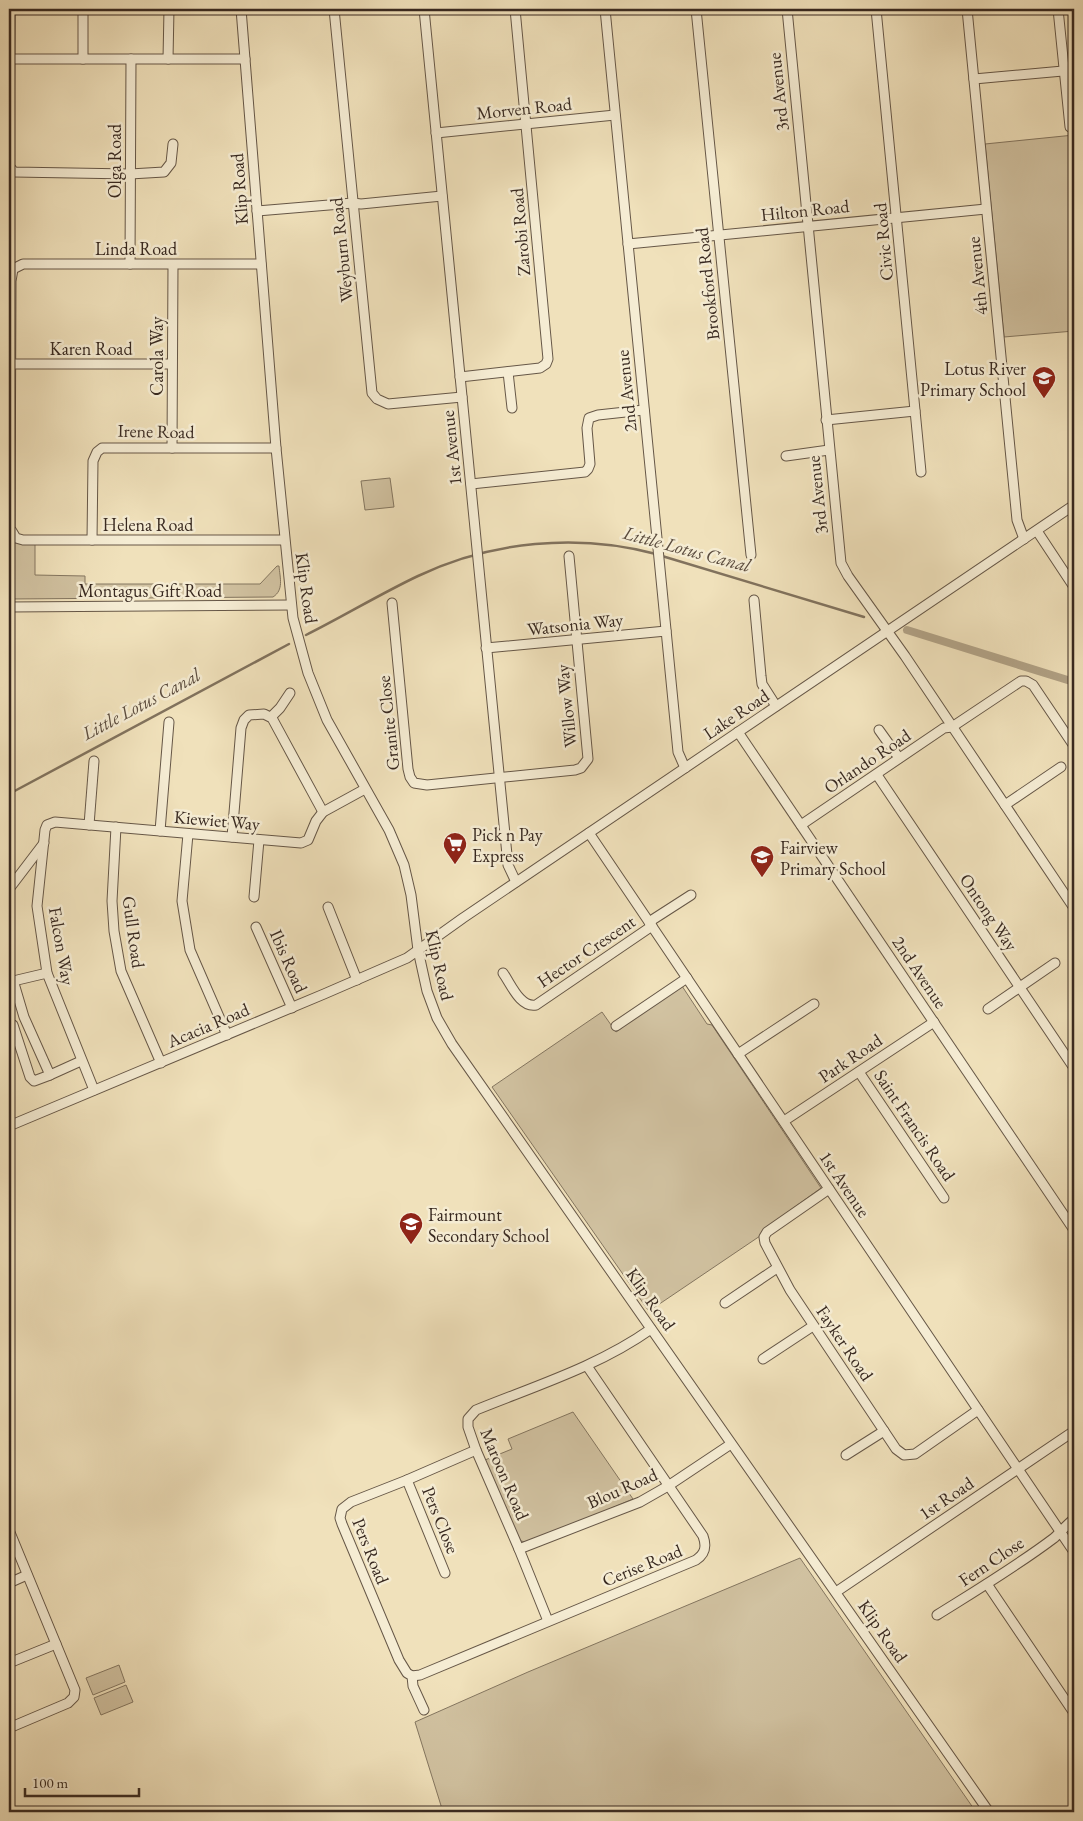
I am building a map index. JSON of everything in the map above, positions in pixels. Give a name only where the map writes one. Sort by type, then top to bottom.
[{"type":"street","points":[[10,9],[10,166],[12,170],[19,173],[130,174],[164,172],[171,163],[173,144]]},
{"type":"street","points":[[82,59],[83,9]]},
{"type":"street","points":[[168,59],[169,9]]},
{"type":"street","name":"Klip Road","points":[[241,9],[284,540],[296,634],[327,720],[389,830],[404,864],[411,895],[418,950],[429,1000],[443,1030],[989,1812]]},
{"type":"street","name":"Weyburn Road","points":[[334,9],[371,385],[374,397],[388,404],[462,397]]},
{"type":"street","name":"1st Avenue","points":[[424,9],[508,865],[516,882]]},
{"type":"street","name":"Zarobi Road","points":[[460,377],[540,368],[546,364],[548,359],[515,9]]},
{"type":"street","name":"2nd Avenue","points":[[604,9],[678,752],[685,768]]},
{"type":"street","name":"Brookford Road","points":[[696,9],[751,555]]},
{"type":"street","name":"3rd Avenue","points":[[787,9],[841,563],[1074,908]]},
{"type":"street","name":"Civic Road","points":[[876,9],[922,472]]},
{"type":"street","name":"4th Avenue","points":[[967,9],[1017,520],[1024,539]]},
{"type":"street","points":[[1058,9],[1070,127]]},
{"type":"street","points":[[10,59],[245,59]]},
{"type":"street","name":"Olga Road","points":[[130,264],[131,59]]},
{"type":"street","points":[[974,80],[1074,70]]},
{"type":"street","name":"Morven Road","points":[[436,133],[615,115]]},
{"type":"street","points":[[257,211],[442,196]]},
{"type":"street","name":"Hilton Road","points":[[628,244],[986,209]]},
{"type":"street","name":"Linda Road","points":[[10,364],[10,281],[13,269],[23,264],[261,264]]},
{"type":"street","name":"Carola Way","points":[[172,448],[173,264]]},
{"type":"street","name":"Karen Road","points":[[10,364],[172,364]]},
{"type":"street","name":"Helena Road","points":[[10,364],[10,528],[13,535],[19,540],[284,540]]},
{"type":"street","points":[[508,372],[512,408]]},
{"type":"street","points":[[471,484],[585,472],[590,464],[586,428],[589,418],[598,414],[644,410]]},
{"type":"street","points":[[826,420],[915,411]]},
{"type":"street","name":"Irene Road","points":[[92,540],[93,461],[97,452],[109,447],[276,448]]},
{"type":"street","points":[[786,456],[829,450]]},
{"type":"street","name":"Lake Road","points":[[418,950],[1074,506]]},
{"type":"street","points":[[1037,531],[1074,587]]},
{"type":"street","name":"Willow Way","points":[[500,777],[575,770],[585,765],[588,759],[568,556]]},
{"type":"street","points":[[754,600],[762,684],[776,706]]},
{"type":"street","name":"Granite Close","points":[[392,603],[410,777],[414,782],[427,785],[500,777]]},
{"type":"street","name":"Montagus Gift Road","points":[[9,607],[291,606]]},
{"type":"street","name":"Watsonia Way","points":[[486,648],[666,631]]},
{"type":"street","name":"Orlando Road","points":[[801,825],[944,728],[952,727],[1018,682],[1026,681],[1033,685],[1074,746]]},
{"type":"street","points":[[270,717],[280,708],[290,693]]},
{"type":"street","points":[[232,838],[241,728],[244,720],[249,715],[264,714],[270,717],[277,725],[323,812],[365,789]]},
{"type":"street","points":[[160,831],[169,722]]},
{"type":"street","points":[[879,730],[899,758]]},
{"type":"street","name":"2nd Avenue","points":[[738,732],[1074,1230]]},
{"type":"street","points":[[89,825],[94,761]]},
{"type":"street","points":[[1005,805],[1061,766]]},
{"type":"street","name":"Ontong Way","points":[[876,775],[1074,1068]]},
{"type":"street","name":"Kiewiet Way","points":[[45,830],[47,825],[55,822],[305,843],[316,821],[323,812]]},
{"type":"street","name":"Gull Road","points":[[116,827],[112,901],[121,971],[161,1063]]},
{"type":"street","name":"Falcon Way","points":[[45,830],[37,906],[47,973],[94,1090]]},
{"type":"street","name":"1st Avenue","points":[[589,833],[1074,1552]]},
{"type":"street","points":[[188,834],[182,901],[187,938],[190,950],[227,1035]]},
{"type":"street","points":[[254,897],[259,840]]},
{"type":"street","points":[[9,889],[44,843]]},
{"type":"street","name":"Hector Crescent","points":[[503,973],[523,1002],[529,1005],[538,1003],[691,895]]},
{"type":"street","points":[[328,907],[357,980]]},
{"type":"street","name":"Ibis Road","points":[[256,927],[292,1008]]},
{"type":"street","name":"Acacia Road","points":[[9,1126],[292,1008],[407,958],[418,950]]},
{"type":"street","points":[[988,1009],[1055,963]]},
{"type":"street","points":[[47,973],[11,981],[24,1017],[50,1075]]},
{"type":"street","points":[[616,1026],[687,978]]},
{"type":"street","points":[[738,1054],[814,1004]]},
{"type":"street","name":"Park Road","points":[[784,1121],[934,1022]]},
{"type":"street","points":[[13,1025],[30,1076],[34,1081],[81,1061]]},
{"type":"street","name":"Saint Francis Road","points":[[859,1072],[944,1198]]},
{"type":"street","name":"Fayker Road","points":[[829,1189],[767,1232],[764,1237],[765,1243],[777,1268],[884,1431],[900,1454],[909,1456],[915,1454],[978,1410]]},
{"type":"street","points":[[725,1303],[777,1268]]},
{"type":"street","points":[[762,1359],[814,1326]]},
{"type":"street","name":"Maroon Road","points":[[548,1621],[520,1549],[476,1450],[468,1419],[472,1413],[548,1380],[587,1366],[621,1349],[651,1329]]},
{"type":"street","name":"Cerise Road","points":[[412,1676],[420,1675],[702,1556],[706,1543],[703,1536],[587,1366]]},
{"type":"street","points":[[846,1455],[884,1431]]},
{"type":"street","name":"1st Road","points":[[836,1592],[1074,1431]]},
{"type":"street","name":"Blou Road","points":[[520,1549],[640,1502],[668,1486],[731,1444]]},
{"type":"street","name":"Pers Road","points":[[424,1710],[413,1686],[412,1676],[407,1673],[399,1660],[340,1518],[342,1509],[351,1502],[476,1450]]},
{"type":"street","name":"Pers Close","points":[[407,1480],[445,1573]]},
{"type":"street","name":"Fern Close","points":[[937,1615],[1056,1536],[1074,1520]]},
{"type":"street","points":[[9,1530],[75,1690],[74,1697],[68,1703],[9,1728]]},
{"type":"street","points":[[9,1582],[27,1575]]},
{"type":"street","points":[[986,1584],[1074,1713]]},
{"type":"street","points":[[9,1663],[56,1644]]},
{"type":"shaded area","points":[[1074,135],[1074,331],[1004,337],[985,144]]},
{"type":"shaded area","points":[[390,478],[394,507],[365,510],[361,481]]},
{"type":"shaded area","points":[[9,535],[13,540],[35,544],[35,575],[85,576],[85,584],[260,584],[279,566],[280,587],[273,597],[9,599]]},
{"type":"shaded area","points":[[682,986],[707,1024],[712,1025],[821,1188],[763,1230],[760,1236],[648,1310],[492,1087],[602,1012],[616,1032],[625,1023]]},
{"type":"shaded area","points":[[573,1412],[633,1499],[530,1543],[521,1541],[518,1538],[485,1460],[512,1449],[508,1439]]},
{"type":"shaded area","points":[[800,1558],[976,1812],[443,1812],[415,1722],[528,1672]]},
{"type":"shaded area","points":[[119,1665],[125,1682],[93,1695],[86,1678]]},
{"type":"shaded area","points":[[126,1685],[133,1702],[101,1715],[94,1698]]},
{"type":"waterway","name":"Little Lotus Canal","points":[[306,635],[418,576],[446,564],[505,548],[535,544],[596,544],[626,547],[656,554]]},
{"type":"waterway","name":"Little Lotus Canal","points":[[662,556],[864,617]]},
{"type":"waterway","name":"Little Lotus Canal","points":[[907,630],[1074,682]]},
{"type":"waterway","name":"Little Lotus Canal","points":[[9,794],[289,644]]},
{"type":"place","name":"Lotus River Primary School","points":[[1044,399]]},
{"type":"place","name":"Pick n Pay Express","points":[[455,865]]},
{"type":"place","name":"Fairview Primary School","points":[[762,878]]},
{"type":"place","name":"Fairmount Secondary School","points":[[411,1245]]}]
